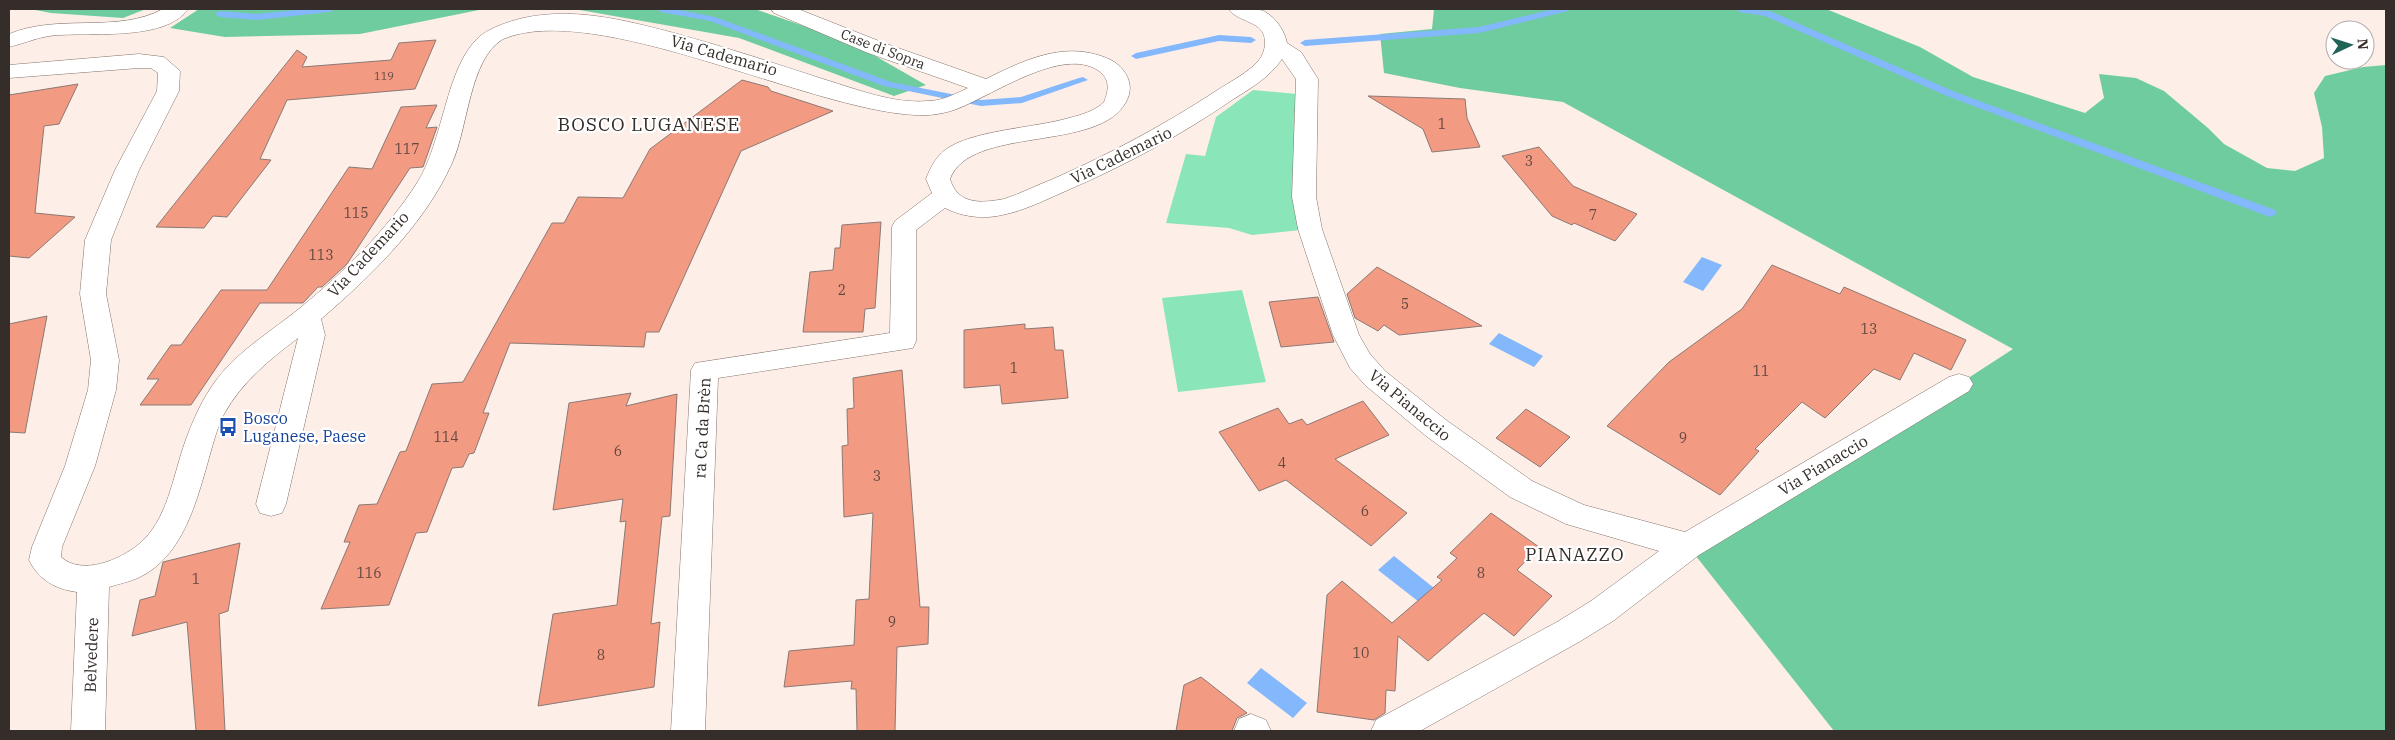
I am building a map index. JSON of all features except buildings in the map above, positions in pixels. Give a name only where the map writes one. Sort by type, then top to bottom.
[{"type":"street","points":[[9,41],[33,30],[48,28],[102,30],[129,28],[158,20],[178,9]]},
{"type":"street","name":"Case di Sopra","points":[[781,9],[876,48],[974,93]]},
{"type":"street","points":[[1240,9],[1254,14],[1271,34]]},
{"type":"street","name":"Via Cademario","points":[[9,71],[139,61],[156,62],[169,71],[168,91],[127,170],[98,240],[93,285],[97,322],[105,360],[102,390],[80,466],[52,531],[45,560],[51,569],[60,575],[73,579],[93,578],[115,573],[136,564],[155,550],[175,521],[210,412],[224,389],[268,346],[307,317],[349,280],[390,236],[441,163],[468,71],[480,47],[493,36],[514,29],[560,20],[610,22],[746,60],[832,89],[890,105],[932,108],[974,93],[1053,60],[1081,57],[1105,65],[1118,80],[1119,91],[1116,102],[1099,116],[1068,125],[987,141],[957,152],[948,159],[938,179],[944,196],[963,207],[988,209],[1003,207],[1099,168],[1175,129],[1246,80],[1271,60],[1271,34]]},
{"type":"street","name":"Via Pianaccio","points":[[1271,34],[1299,64],[1307,79],[1304,181],[1307,212],[1346,335],[1360,361],[1375,378],[1436,428],[1521,489],[1577,515],[1688,546]]},
{"type":"street","name":"ra Ca da Brèn","points":[[688,731],[704,370],[903,341],[904,227],[944,196]]},
{"type":"street","points":[[271,504],[312,335],[307,317]]},
{"type":"street","name":"Via Pianaccio","points":[[1388,731],[1568,632],[1602,611],[1688,546],[1959,384]]},
{"type":"street","name":"Belvedere","points":[[88,731],[93,578]]},
{"type":"green space","points":[[30,9],[146,9],[123,18],[51,13]]},
{"type":"green space","points":[[199,9],[484,9],[360,34],[225,37],[170,28]]},
{"type":"green space","points":[[574,9],[755,9],[821,32],[870,53],[926,85],[894,96],[739,38]]},
{"type":"green space","points":[[1434,9],[1826,9],[1920,47],[1973,77],[2085,113],[2104,98],[2099,74],[2136,78],[2164,91],[2224,144],[2267,168],[2295,171],[2324,158],[2322,127],[2314,93],[2325,76],[2350,70],[2375,70],[2375,66],[2386,65],[2386,731],[1834,731],[1688,546],[1959,384],[2013,349],[1563,102],[1460,88],[1384,73],[1380,34],[1432,29]]},
{"type":"green space","points":[[1253,90],[1308,95],[1310,229],[1252,235],[1229,228],[1166,223],[1186,154],[1205,156],[1216,117]]},
{"type":"green space","points":[[1242,290],[1266,382],[1178,392],[1162,298]]},
{"type":"water","points":[[1702,257],[1722,265],[1703,291],[1683,282]]},
{"type":"water","points":[[1499,333],[1543,356],[1534,367],[1489,344]]},
{"type":"water","points":[[1394,556],[1434,588],[1419,602],[1378,570]]},
{"type":"water","points":[[1261,668],[1307,703],[1293,718],[1247,683]]},
{"type":"waterway","points":[[220,14],[256,17],[330,9]]},
{"type":"waterway","points":[[661,9],[712,19],[888,84],[981,103],[1022,100],[1083,80]]},
{"type":"waterway","points":[[1305,43],[1479,30],[1565,9]]},
{"type":"waterway","points":[[1740,9],[1767,13],[1951,94],[2271,213]]},
{"type":"waterway","points":[[1136,56],[1219,38],[1251,40]]},
{"type":"place","name":"Bosco Luganese, Paese","points":[[228,427]]},
{"type":"district","name":"BOSCO LUGANESE","points":[[649,124]]},
{"type":"district","name":"PIANAZZO","points":[[1575,555]]}]
